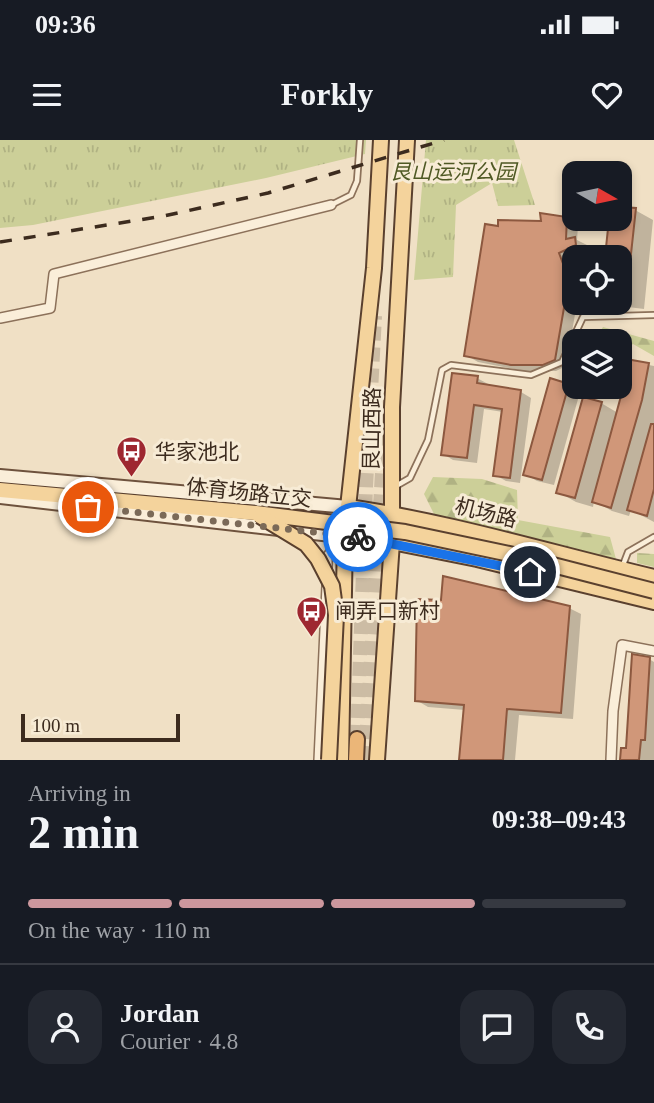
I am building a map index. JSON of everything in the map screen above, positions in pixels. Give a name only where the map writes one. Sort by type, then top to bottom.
[{"type":"highway","points":[[356,760],[357,739]]},
{"type":"main road","name":"艮山西路","points":[[341,760],[345,535],[374,268],[381,140]]},
{"type":"main road","name":"艮山西路","points":[[377,760],[392,542],[392,407],[407,140]]},
{"type":"main road","points":[[0,476],[348,507]]},
{"type":"main road","name":"体育场路立交","points":[[0,490],[256,513],[405,532],[514,555],[654,592]]},
{"type":"main road","points":[[0,497],[392,542],[477,559],[654,603]]},
{"type":"main road","name":"机场路","points":[[348,507],[472,530],[654,578]]},
{"type":"main road","points":[[256,513],[306,544],[318,559],[331,586],[336,615],[329,760]]},
{"type":"street","points":[[0,318],[50,308],[54,274],[331,205]]},
{"type":"street","name":"艮山西路","points":[[319,760],[327,557],[345,535]]},
{"type":"street","points":[[611,760],[613,711],[622,645],[654,651]]},
{"type":"lane","points":[[331,205],[351,195],[357,181],[360,140]]},
{"type":"lane","points":[[392,488],[410,478],[428,440],[443,370],[450,365],[531,375],[562,362],[583,317],[654,315]]},
{"type":"lane","points":[[621,569],[628,552],[654,537]]},
{"type":"green space","points":[[0,140],[366,140],[365,154],[266,178],[33,225],[0,228]]},
{"type":"green space","name":"艮山运河公园","points":[[426,140],[514,140],[535,205],[498,206],[492,183],[456,205],[453,277],[414,280]]},
{"type":"green space","points":[[632,335],[654,341],[654,356],[633,344]]},
{"type":"green space","points":[[433,477],[482,479],[517,490],[518,520],[610,537],[616,559],[435,516],[424,494]]},
{"type":"green space","points":[[637,553],[654,554],[654,567],[637,563]]},
{"type":"building","points":[[632,208],[636,208],[632,245],[606,245],[608,231],[632,231]]},
{"type":"building","points":[[540,213],[562,216],[562,231],[566,231],[566,239],[575,237],[576,245],[562,245],[562,252],[559,253],[562,261],[563,315],[555,360],[543,365],[511,365],[464,356],[485,224],[498,226],[498,220],[541,221]]},
{"type":"building","points":[[632,360],[649,363],[642,400],[611,508],[592,502],[620,399],[632,399]]},
{"type":"building","points":[[452,373],[478,376],[477,383],[521,390],[510,478],[493,476],[502,409],[474,405],[467,458],[441,455]]},
{"type":"building","points":[[550,378],[562,382],[562,399],[565,399],[542,480],[523,475]]},
{"type":"building","points":[[582,399],[602,402],[575,498],[556,493]]},
{"type":"building","points":[[651,424],[654,424],[654,489],[647,516],[627,510]]},
{"type":"building","points":[[443,576],[570,606],[561,713],[507,709],[503,760],[459,760],[464,705],[415,701],[417,599],[441,600]]},
{"type":"building","points":[[632,654],[650,657],[645,740],[641,740],[639,760],[620,760],[621,748],[626,748]]},
{"type":"tunnel","points":[[357,739],[375,316]]},
{"type":"tunnel","points":[[365,760],[386,405]]},
{"type":"railway","points":[[0,242],[164,216],[268,193],[444,140]]},
{"type":"way so far","points":[[88,507],[358,537]]},
{"type":"place","name":"华家池北","points":[[132,479]]},
{"type":"place","name":"闸弄口新村","points":[[312,638]]},
{"type":"route","points":[[358,537],[477,559],[530,572]]}]
